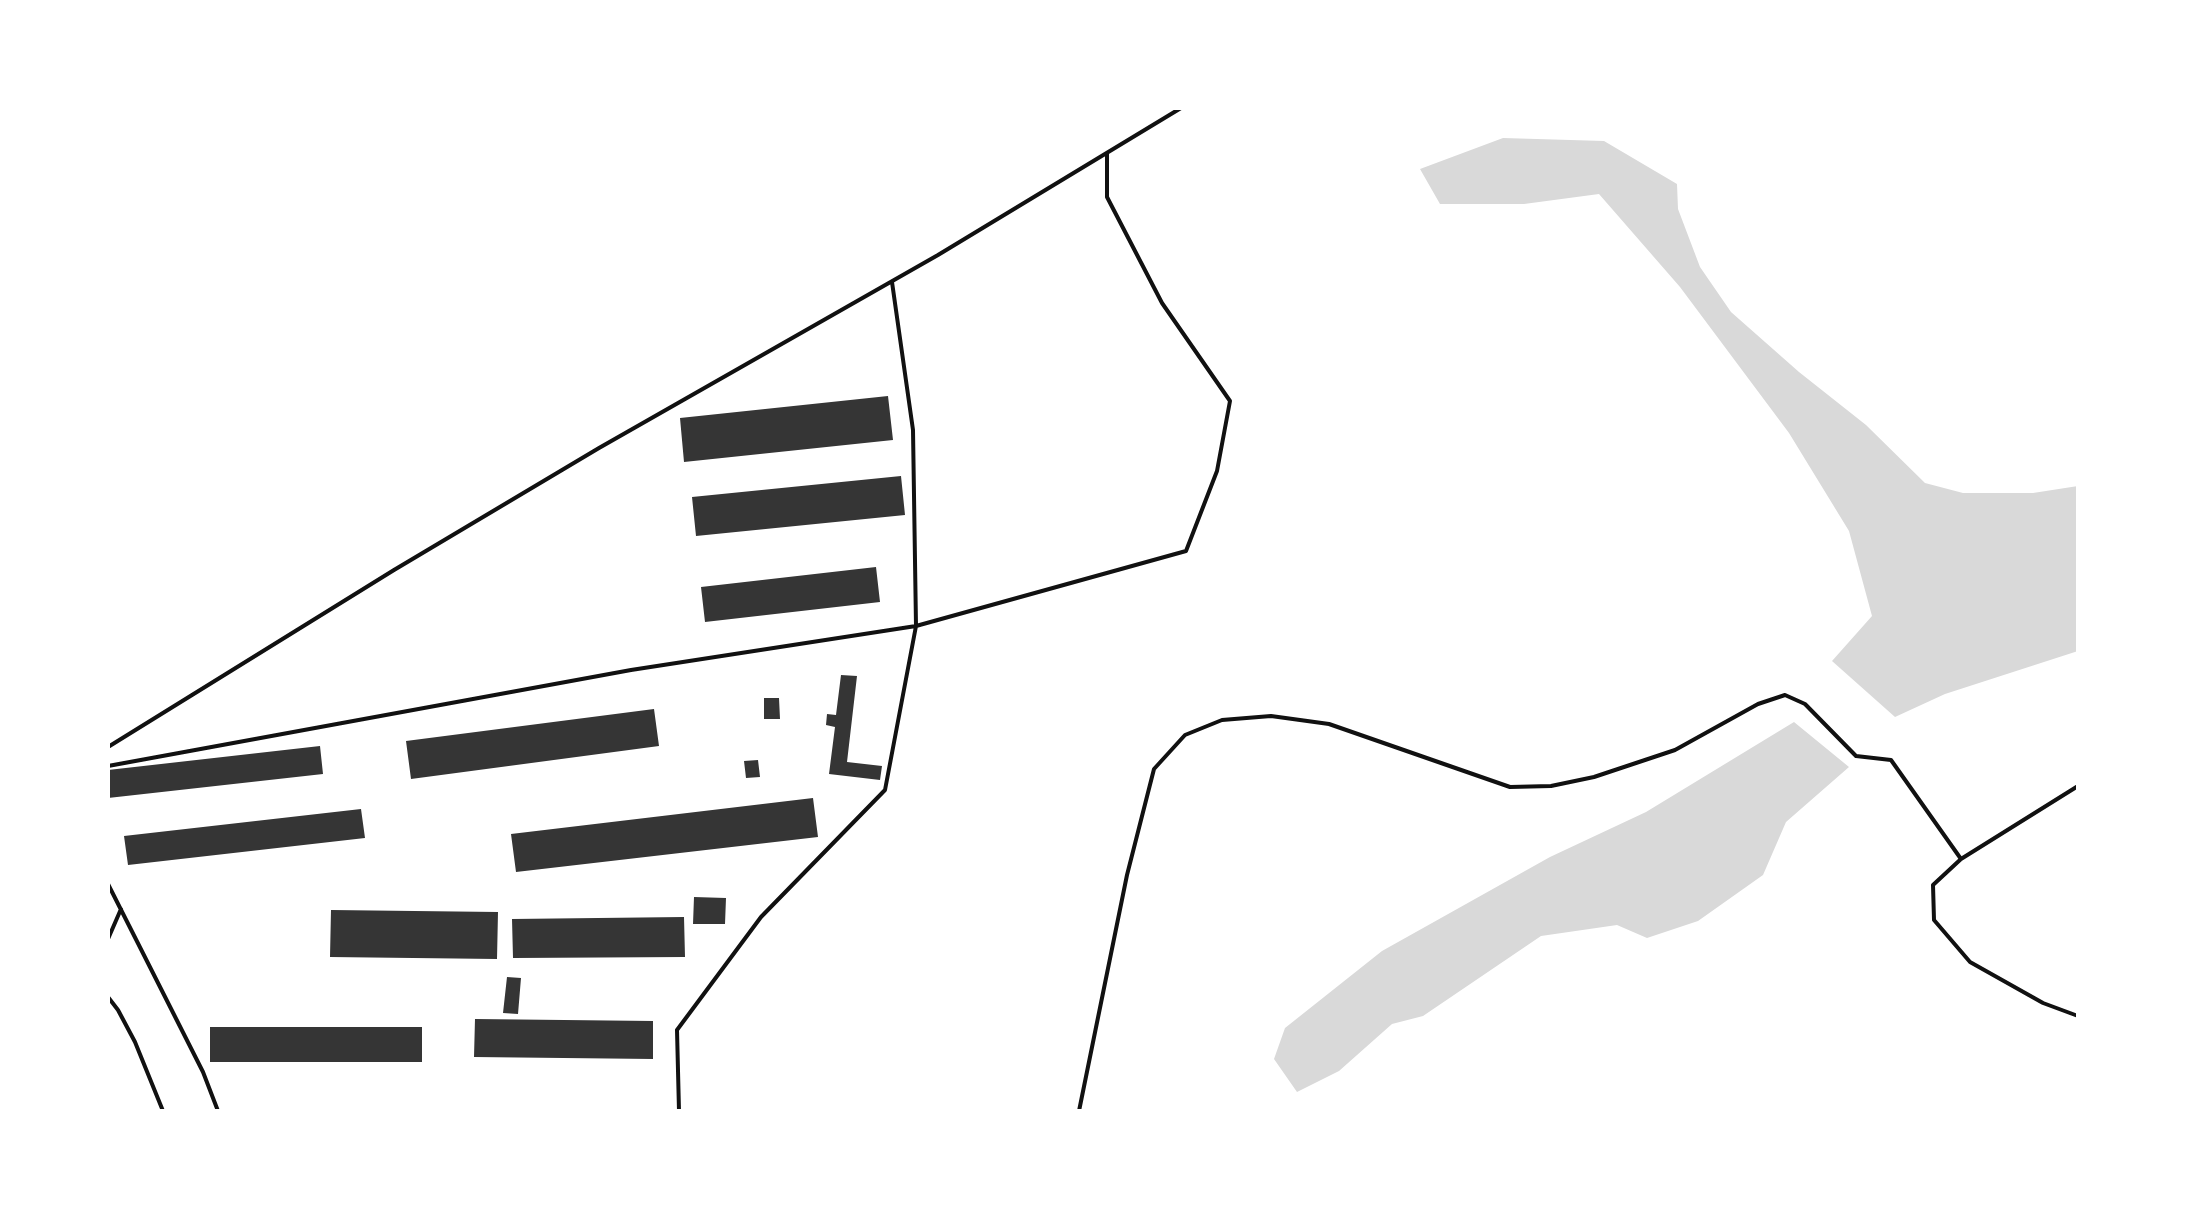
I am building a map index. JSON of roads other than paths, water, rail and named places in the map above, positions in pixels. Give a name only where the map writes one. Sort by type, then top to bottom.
[{"type":"lane","points":[[108,747],[394,570],[599,448],[892,282],[1181,108]]},
{"type":"lane","points":[[108,766],[631,670],[916,626],[1186,551],[1217,471],[1230,401],[1162,303],[1107,197],[1107,153]]},
{"type":"lane","points":[[679,1111],[677,1030],[761,917],[885,790],[916,626],[913,430],[892,282]]},
{"type":"lane","points":[[1079,1111],[1127,875],[1154,769],[1185,735],[1222,720],[1271,716],[1329,724],[1510,787],[1551,786],[1594,777],[1675,750],[1758,704],[1785,695],[1805,704],[1856,756],[1891,760],[1961,859]]},
{"type":"lane","points":[[2078,786],[1961,859],[1933,885],[1934,920],[1970,962],[2043,1003],[2078,1016]]},
{"type":"lane","points":[[108,884],[203,1072],[218,1111]]},
{"type":"lane","points":[[108,939],[121,909]]},
{"type":"lane","points":[[108,997],[135,1042],[163,1111]]}]
